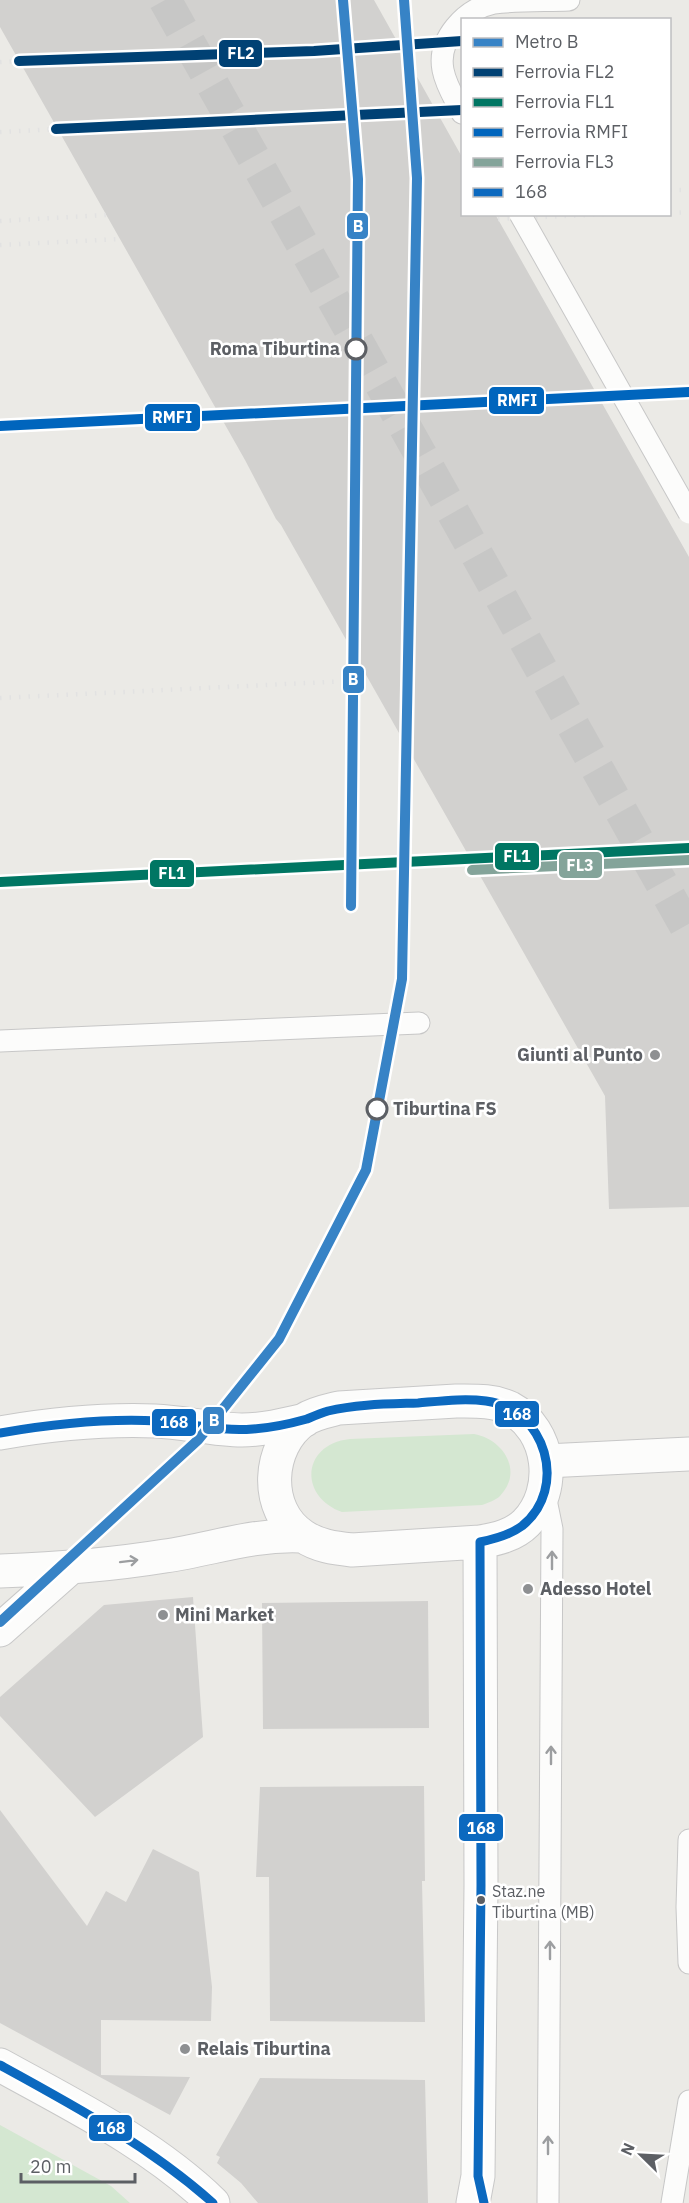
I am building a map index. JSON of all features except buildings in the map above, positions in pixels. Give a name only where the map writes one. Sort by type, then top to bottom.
[{"type":"street","points":[[0,1433],[93,1421],[157,1421],[241,1430],[305,1420],[324,1411],[356,1407],[456,1401],[491,1402],[509,1408],[534,1427],[542,1443],[545,1476],[540,1503],[525,1524],[506,1536],[480,1542],[352,1550],[326,1547],[301,1536],[285,1518],[275,1491],[274,1475],[279,1450],[285,1439],[305,1420]]},
{"type":"street","points":[[545,1476],[689,1454]]},
{"type":"street","points":[[0,1571],[70,1568],[165,1556],[255,1537],[301,1536]]},
{"type":"street","points":[[478,2194],[482,1885],[480,1542]]},
{"type":"street","points":[[0,1630],[70,1568]]},
{"type":"street","points":[[0,2066],[125,2136],[175,2170],[213,2203]]},
{"type":"lane","points":[[464,18],[492,3],[569,0]]},
{"type":"lane","points":[[461,21],[448,39],[444,49],[442,68],[461,111]]},
{"type":"lane","points":[[521,216],[689,513]]},
{"type":"lane","points":[[0,1041],[419,1023]]},
{"type":"lane","points":[[545,1476],[552,1529],[548,2203]]},
{"type":"lane","points":[[689,1840],[687,1907],[689,1963]]},
{"type":"lane","points":[[672,2203],[689,2101]]},
{"type":"green space","points":[[474,1434],[494,1442],[507,1458],[510,1467],[507,1486],[500,1496],[482,1505],[342,1512],[318,1495],[313,1483],[312,1471],[315,1460],[322,1450],[334,1443],[350,1439]]},
{"type":"green space","points":[[0,2125],[111,2186],[130,2203],[0,2203]]},
{"type":"tunnel","points":[[165,0],[689,932]]},
{"type":"railway","points":[[0,62],[19,61]]},
{"type":"railway","points":[[0,132],[56,129]]},
{"type":"railway","points":[[671,190],[689,190]]},
{"type":"railway","points":[[671,213],[689,212]]},
{"type":"railway","points":[[0,221],[106,215]]},
{"type":"railway","points":[[498,219],[566,216]]},
{"type":"railway","points":[[0,245],[121,239]]},
{"type":"railway","points":[[0,698],[369,680]]},
{"type":"metro line","name":"B","points":[[343,0],[358,179],[351,906]]},
{"type":"metro line","name":"B","points":[[0,1622],[198,1440],[279,1339],[366,1170],[402,979],[417,178],[404,0]]},
{"type":"rail line","name":"FL2","points":[[19,61],[314,51],[461,41]]},
{"type":"rail line","name":"FL2","points":[[56,129],[461,110]]},
{"type":"rail line","name":"RMFI","points":[[0,426],[689,392]]},
{"type":"rail line","name":"FL1","points":[[0,882],[689,848]]},
{"type":"rail line","name":"FL3","points":[[472,870],[689,860]]},
{"type":"transit line","name":"168","points":[[0,1433],[59,1424],[118,1420],[158,1421],[241,1430],[287,1424],[328,1411],[350,1407],[452,1400],[486,1401],[507,1407],[524,1419],[536,1434],[544,1452],[547,1472],[545,1492],[536,1510],[522,1526],[502,1536],[480,1542]]},
{"type":"transit line","name":"168","points":[[480,1542],[481,1885],[478,2176],[484,2203]]},
{"type":"transit line","name":"168","points":[[0,2065],[111,2128],[189,2182],[213,2203]]},
{"type":"place","name":"Roma Tiburtina","points":[[356,349]]},
{"type":"place","name":"Giunti al Punto","points":[[655,1055]]},
{"type":"place","name":"Tiburtina FS","points":[[377,1109]]},
{"type":"place","name":"Adesso Hotel","points":[[528,1589]]},
{"type":"place","name":"Mini Market","points":[[163,1615]]},
{"type":"place","name":"Staz.ne Tiburtina (MB)","points":[[481,1900]]},
{"type":"place","name":"Relais Tiburtina","points":[[185,2049]]}]
